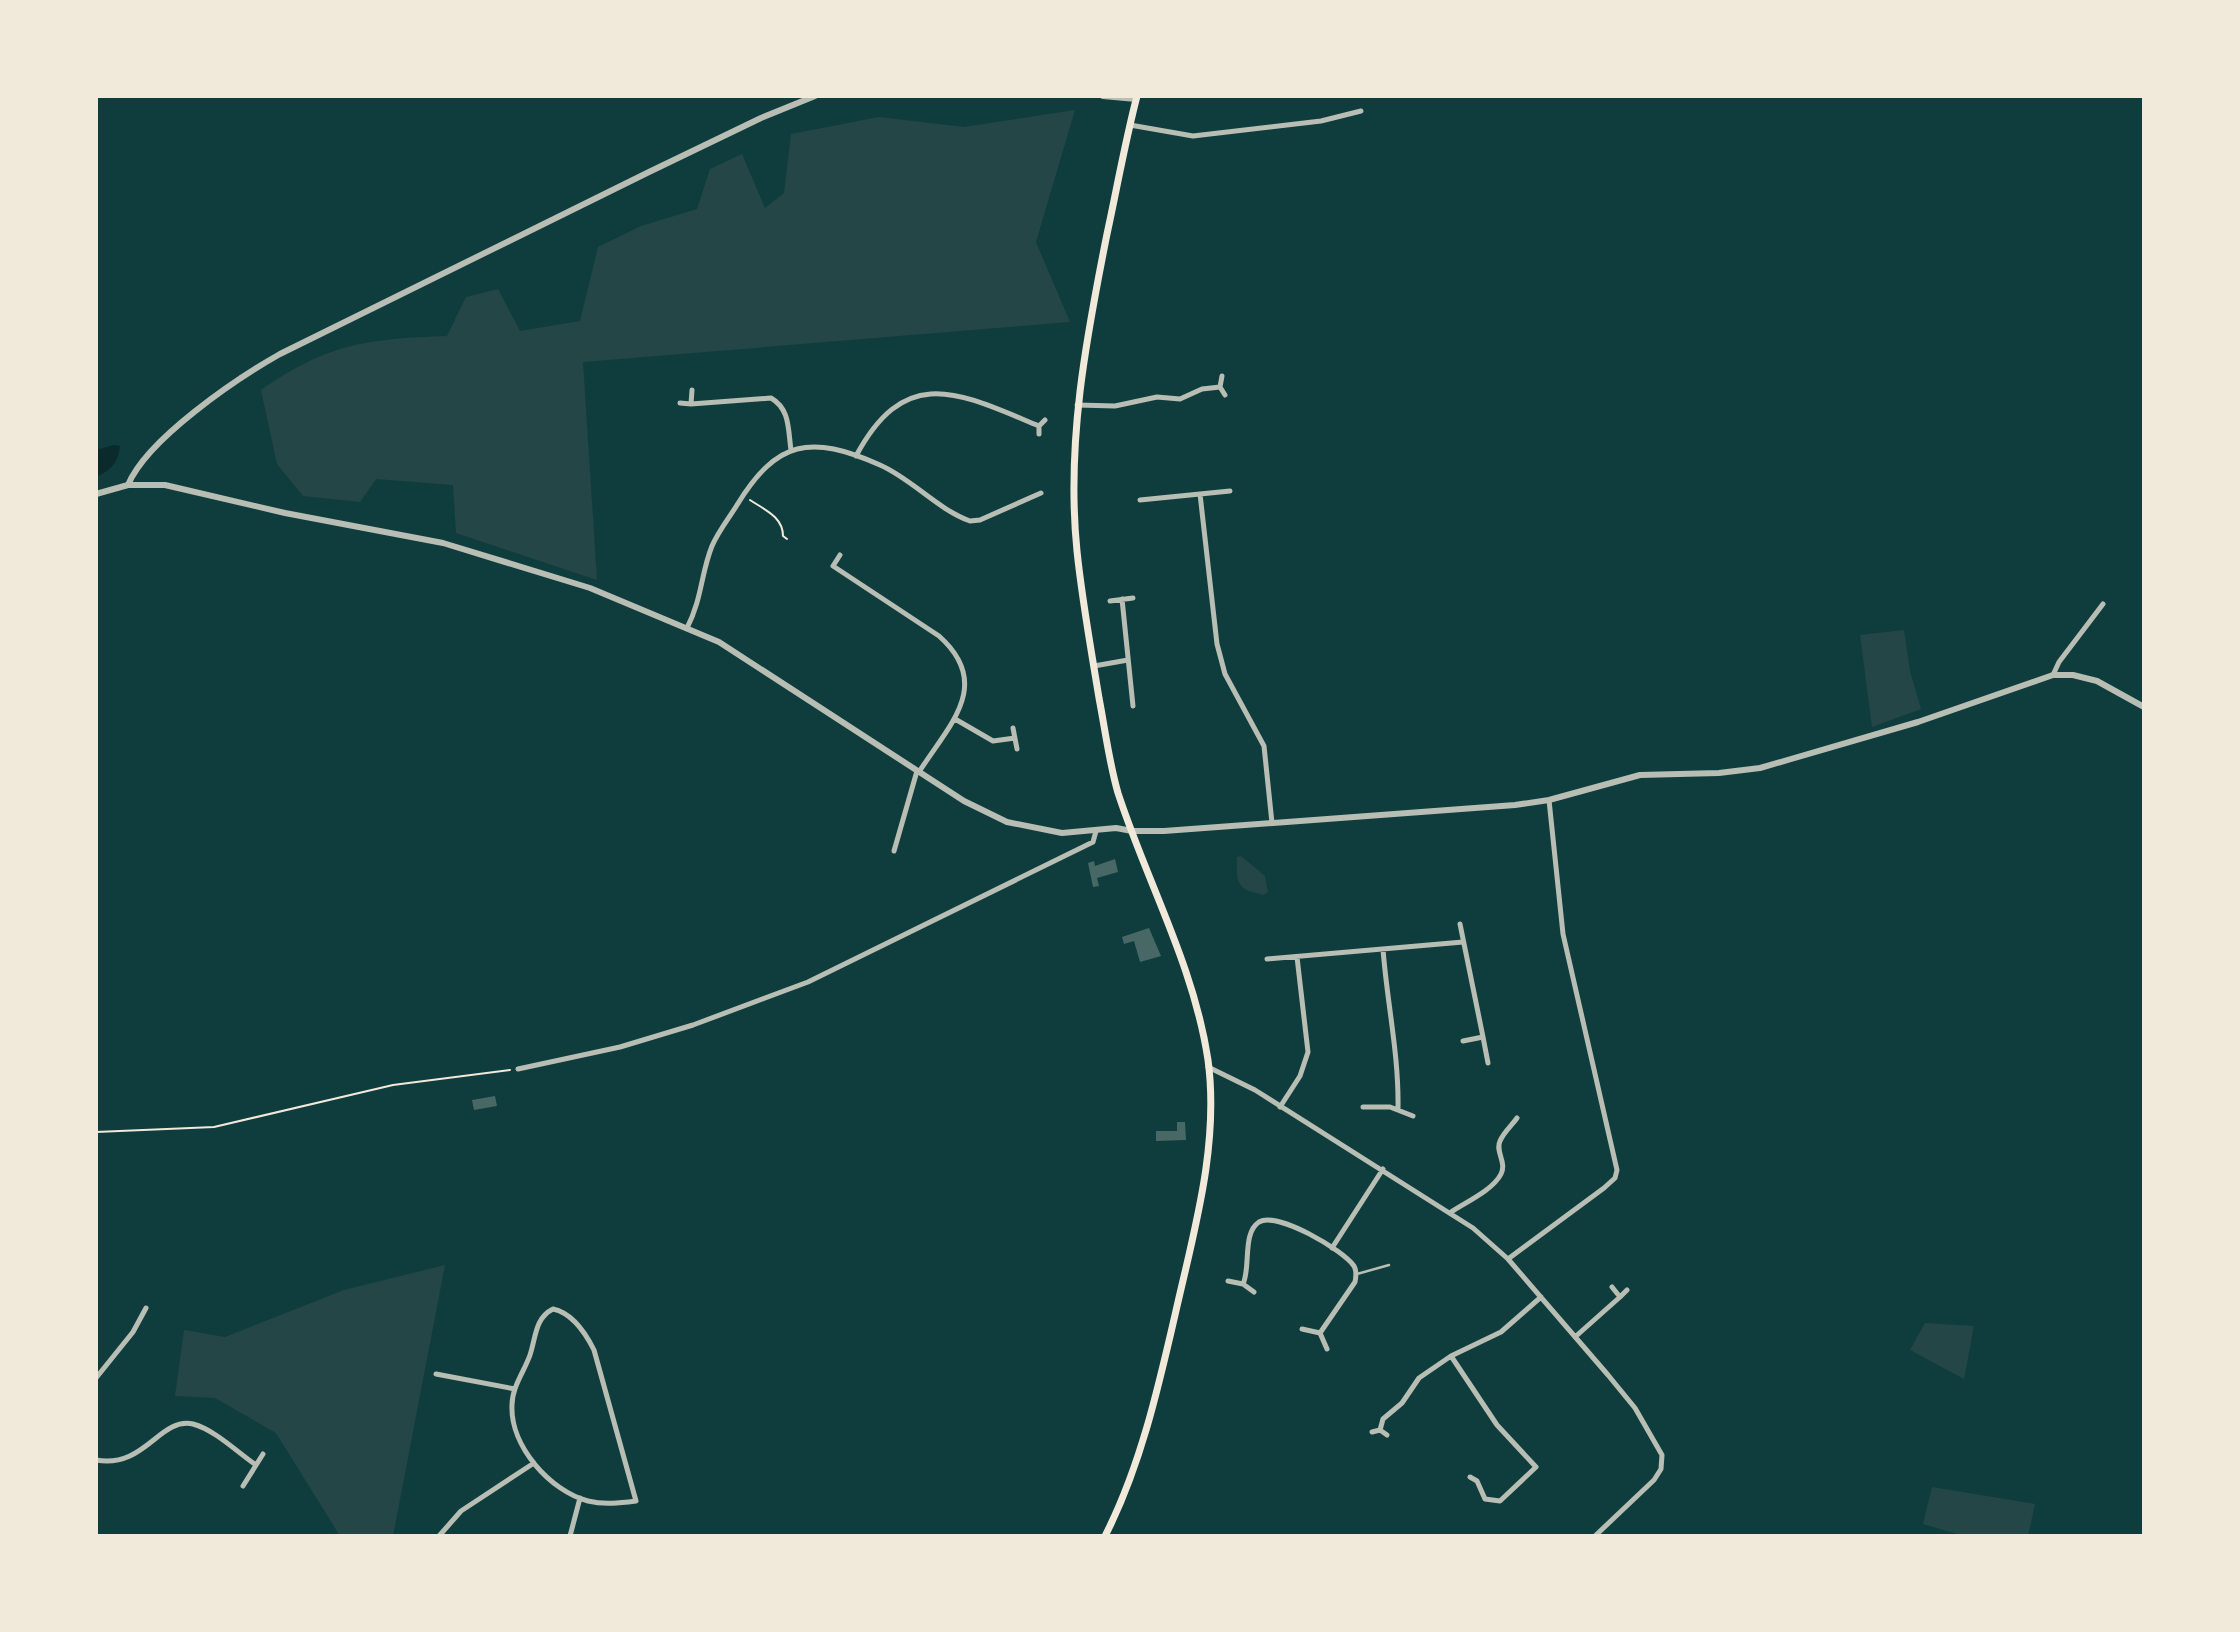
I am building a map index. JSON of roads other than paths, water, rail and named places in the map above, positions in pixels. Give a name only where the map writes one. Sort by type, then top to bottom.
[{"type":"main road","points":[[1105,1536],[1151,1412],[1183,1281],[1207,1154],[1211,1097],[1203,1036],[1172,928],[1117,788],[1094,666],[1074,523],[1072,465],[1077,405],[1091,318],[1136,97]]},
{"type":"street","points":[[128,485],[139,466],[189,417],[219,392],[259,366],[448,268],[761,118],[815,96]]},
{"type":"street","points":[[1103,96],[1136,97]]},
{"type":"street","points":[[1130,125],[1193,136],[1321,121],[1361,111]]},
{"type":"street","points":[[1222,376],[1220,387],[1225,395]]},
{"type":"street","points":[[1077,405],[1115,406],[1157,397],[1180,399],[1202,388],[1220,387]]},
{"type":"street","points":[[691,404],[692,390]]},
{"type":"street","points":[[856,456],[885,415],[902,401],[923,393],[941,392],[1039,426]]},
{"type":"street","points":[[680,403],[771,398],[780,403],[786,412],[791,450]]},
{"type":"street","points":[[1039,433],[1039,426],[1045,420]]},
{"type":"street","points":[[687,628],[700,602],[711,548],[758,472],[772,460],[791,450],[813,446],[856,456],[908,479],[960,518],[970,521],[980,520],[1041,493]]},
{"type":"street","points":[[96,494],[128,485],[165,485],[285,513],[443,543],[590,588],[719,642],[797,690],[964,801],[1007,822],[1062,833],[1116,828],[1132,831],[1272,823],[1549,800],[1640,775],[1719,773],[1760,768],[1896,729],[2053,675],[2073,675],[2097,681],[2144,707]]},
{"type":"street","points":[[1140,500],[1230,491]]},
{"type":"street","points":[[1200,494],[1217,644],[1225,674],[1264,746],[1272,823]]},
{"type":"street","points":[[840,555],[833,566],[952,648],[962,664],[964,700],[955,719],[918,772],[894,851]]},
{"type":"street","points":[[1110,601],[1133,598]]},
{"type":"street","points":[[1122,599],[1133,706]]},
{"type":"street","points":[[2053,675],[2059,662],[2103,604]]},
{"type":"street","points":[[1094,666],[1128,660]]},
{"type":"street","points":[[955,719],[993,741],[1015,738]]},
{"type":"street","points":[[1013,728],[1017,748]]},
{"type":"street","points":[[1508,1259],[1604,1188],[1615,1178],[1617,1170],[1563,934],[1549,800]]},
{"type":"street","points":[[518,1069],[620,1047],[808,982],[1093,842],[1096,831]]},
{"type":"street","points":[[1460,924],[1488,1063]]},
{"type":"street","points":[[1267,959],[1463,942]]},
{"type":"street","points":[[1383,949],[1386,994],[1397,1055],[1398,1108]]},
{"type":"street","points":[[1280,1107],[1300,1076],[1308,1052],[1297,957]]},
{"type":"street","points":[[1464,1041],[1483,1037]]},
{"type":"street","points":[[1208,1068],[1255,1090],[1451,1212],[1508,1259],[1635,1408],[1662,1455],[1661,1469],[1654,1480],[1595,1536]]},
{"type":"street","points":[[1363,1107],[1398,1108],[1413,1116]]},
{"type":"street","points":[[1451,1212],[1497,1181],[1503,1172],[1500,1141],[1517,1118]]},
{"type":"street","points":[[1332,1248],[1383,1169]]},
{"type":"street","points":[[1243,1284],[1247,1275],[1250,1235],[1261,1221],[1271,1218],[1283,1221],[1332,1248],[1354,1266],[1357,1274],[1355,1282],[1320,1333]]},
{"type":"street","points":[[1228,1281],[1243,1284],[1254,1292]]},
{"type":"street","points":[[1612,1287],[1620,1297]]},
{"type":"street","points":[[1575,1337],[1627,1290]]},
{"type":"street","points":[[1380,1430],[1383,1419],[1402,1403],[1419,1378],[1451,1356],[1501,1332],[1541,1297]]},
{"type":"street","points":[[96,1378],[133,1332],[146,1308]]},
{"type":"street","points":[[553,1308],[560,1310],[588,1337],[594,1350],[636,1501],[602,1504],[559,1488],[534,1463],[517,1434],[513,1421],[515,1389],[528,1360],[541,1317],[553,1308]]},
{"type":"street","points":[[1302,1329],[1320,1333]]},
{"type":"street","points":[[1320,1333],[1327,1349]]},
{"type":"street","points":[[1451,1356],[1497,1425],[1536,1467],[1494,1510]]},
{"type":"street","points":[[436,1374],[515,1389]]},
{"type":"street","points":[[96,1460],[117,1462],[129,1459],[172,1427],[185,1423],[202,1428],[256,1465]]},
{"type":"street","points":[[1372,1432],[1380,1430],[1387,1434]]},
{"type":"street","points":[[243,1486],[263,1454]]},
{"type":"street","points":[[439,1536],[467,1507],[534,1463]]},
{"type":"street","points":[[1470,1477],[1477,1481],[1485,1499],[1500,1501]]},
{"type":"street","points":[[570,1536],[580,1498]]},
{"type":"lane","points":[[1357,1274],[1389,1265]]}]
